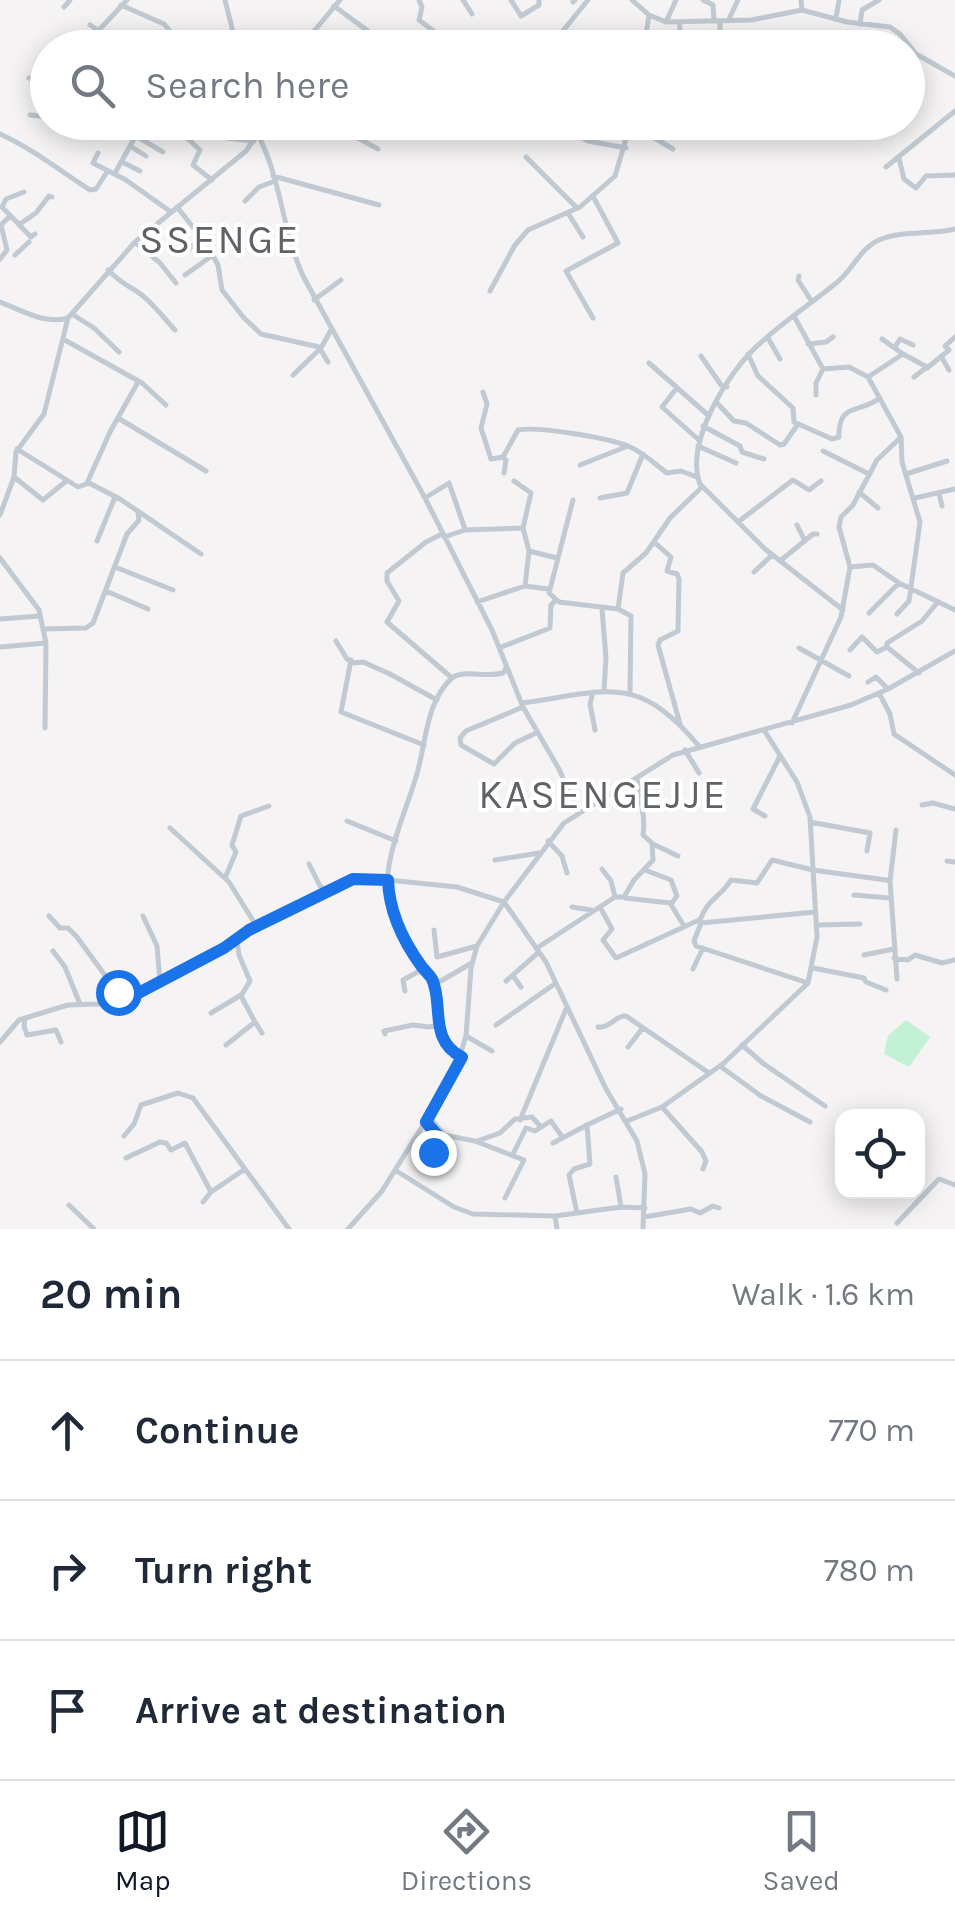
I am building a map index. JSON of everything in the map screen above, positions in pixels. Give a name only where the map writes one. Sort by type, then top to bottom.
[{"type":"street","points":[[64,7],[70,0]]},
{"type":"street","points":[[226,0],[233,30]]},
{"type":"street","points":[[315,30],[340,0]]},
{"type":"street","points":[[419,0],[420,20],[433,30]]},
{"type":"street","points":[[462,0],[472,14]]},
{"type":"street","points":[[511,0],[522,16],[539,5],[539,0]]},
{"type":"street","points":[[564,30],[588,0]]},
{"type":"street","points":[[632,0],[666,22],[721,21],[802,10],[894,30]]},
{"type":"street","points":[[666,22],[676,0]]},
{"type":"street","points":[[703,0],[713,5],[721,30]]},
{"type":"street","points":[[721,21],[738,0]]},
{"type":"street","points":[[801,0],[802,10]]},
{"type":"street","points":[[836,18],[838,0]]},
{"type":"street","points":[[860,24],[861,10],[879,0]]},
{"type":"street","points":[[90,25],[99,30],[124,2],[170,30]]},
{"type":"street","points":[[334,6],[367,30]]},
{"type":"street","points":[[647,30],[650,15]]},
{"type":"street","points":[[680,22],[680,30]]},
{"type":"street","points":[[925,59],[955,76]]},
{"type":"street","points":[[925,136],[955,111]]},
{"type":"street","points":[[0,134],[52,162],[90,190],[96,189],[107,172]]},
{"type":"street","points":[[115,173],[134,140]]},
{"type":"street","points":[[143,140],[163,152]]},
{"type":"street","points":[[190,140],[200,150],[193,165],[212,180]]},
{"type":"street","points":[[245,140],[254,141]]},
{"type":"street","points":[[261,140],[294,258],[425,498],[536,733],[578,812]]},
{"type":"street","points":[[362,140],[378,149]]},
{"type":"street","points":[[589,140],[626,148]]},
{"type":"street","points":[[490,291],[515,245],[528,230],[594,198],[615,176],[628,140]]},
{"type":"street","points":[[658,140],[673,149]]},
{"type":"street","points":[[886,167],[920,140]]},
{"type":"street","points":[[0,515],[14,477],[18,450],[44,414],[70,316],[135,242],[254,141]]},
{"type":"street","points":[[130,146],[146,156]]},
{"type":"street","points":[[98,153],[94,165],[115,173],[171,212]]},
{"type":"street","points":[[526,158],[577,208]]},
{"type":"street","points":[[899,158],[904,179],[916,188],[926,176],[955,175]]},
{"type":"street","points":[[122,162],[140,171]]},
{"type":"street","points":[[245,201],[274,178],[379,205]]},
{"type":"street","points":[[24,192],[3,202],[2,207],[31,237],[35,234]]},
{"type":"street","points":[[20,224],[52,197]]},
{"type":"street","points":[[593,318],[566,271],[618,243],[594,198]]},
{"type":"street","points":[[177,207],[213,255],[222,290],[259,333],[320,348],[328,362]]},
{"type":"street","points":[[568,213],[583,238]]},
{"type":"street","points":[[10,216],[0,228],[7,250],[22,260]]},
{"type":"street","points":[[843,610],[772,555],[702,487],[697,477],[704,426],[748,354],[840,280],[875,242],[890,236],[955,230]]},
{"type":"street","points":[[186,251],[202,237]]},
{"type":"street","points":[[15,256],[29,242]]},
{"type":"street","points":[[135,242],[160,262],[176,284]]},
{"type":"street","points":[[0,258],[7,250]]},
{"type":"street","points":[[185,275],[213,255]]},
{"type":"street","points":[[108,270],[125,287],[142,296],[175,330]]},
{"type":"street","points":[[800,276],[798,280],[812,302]]},
{"type":"street","points":[[314,300],[341,280]]},
{"type":"street","points":[[0,302],[36,316],[59,320],[70,316],[94,328],[118,352]]},
{"type":"street","points":[[794,316],[823,370]]},
{"type":"street","points":[[59,320],[65,326]]},
{"type":"street","points":[[293,376],[320,348],[330,330]]},
{"type":"street","points":[[808,344],[834,337]]},
{"type":"street","points":[[914,377],[942,358],[949,351],[944,346],[946,342],[955,337]]},
{"type":"street","points":[[768,338],[780,360]]},
{"type":"street","points":[[894,346],[900,338],[913,344]]},
{"type":"street","points":[[63,339],[138,382],[166,405]]},
{"type":"street","points":[[882,339],[927,368]]},
{"type":"street","points":[[748,354],[758,376],[792,408],[794,421],[836,440],[843,416],[881,397]]},
{"type":"street","points":[[868,377],[903,354]]},
{"type":"street","points":[[701,356],[721,385],[727,386]]},
{"type":"street","points":[[942,358],[949,370]]},
{"type":"street","points":[[649,364],[708,415]]},
{"type":"street","points":[[823,370],[849,367],[868,377],[902,437],[902,460],[920,522],[908,604],[896,614]]},
{"type":"street","points":[[816,395],[816,383],[823,370]]},
{"type":"street","points":[[18,450],[66,482],[78,487],[87,483],[138,382]]},
{"type":"street","points":[[676,389],[662,407],[699,444],[736,464]]},
{"type":"street","points":[[482,392],[487,404],[481,430],[489,457],[503,457]]},
{"type":"street","points":[[716,404],[734,421],[746,422],[780,445],[798,424]]},
{"type":"street","points":[[118,418],[206,470]]},
{"type":"street","points":[[704,426],[740,446],[742,452],[764,459]]},
{"type":"street","points":[[503,457],[512,435],[524,428],[611,440],[643,454],[668,474],[681,471],[697,477]]},
{"type":"street","points":[[792,723],[843,610],[850,567],[839,524],[880,457],[902,437]]},
{"type":"street","points":[[580,465],[628,446]]},
{"type":"street","points":[[823,451],[869,474]]},
{"type":"street","points":[[600,498],[626,493],[643,454]]},
{"type":"street","points":[[503,457],[504,472]]},
{"type":"street","points":[[906,474],[947,461]]},
{"type":"street","points":[[14,477],[43,500],[66,482]]},
{"type":"street","points":[[738,522],[794,480],[809,490],[821,481]]},
{"type":"street","points":[[514,481],[531,494],[523,528],[529,551],[525,586]]},
{"type":"street","points":[[87,483],[201,554]]},
{"type":"street","points":[[425,498],[449,484],[465,530]]},
{"type":"street","points":[[618,609],[623,573],[702,487]]},
{"type":"street","points":[[915,498],[955,489]]},
{"type":"street","points":[[859,492],[878,508]]},
{"type":"street","points":[[939,493],[942,506]]},
{"type":"street","points":[[98,541],[115,497]]},
{"type":"street","points":[[548,589],[573,500]]},
{"type":"street","points":[[44,630],[90,626],[129,530],[139,520],[138,513]]},
{"type":"street","points":[[797,526],[805,540]]},
{"type":"street","points":[[452,678],[387,622],[399,601],[387,581],[388,573],[443,536],[465,530],[523,528]]},
{"type":"street","points":[[780,561],[817,534]]},
{"type":"street","points":[[654,542],[670,556],[668,571],[676,573],[679,579],[679,630],[658,644],[680,724]]},
{"type":"street","points":[[529,551],[557,558]]},
{"type":"street","points":[[754,572],[772,555]]},
{"type":"street","points":[[0,558],[39,610],[46,643],[45,728]]},
{"type":"street","points":[[850,567],[873,565],[899,583],[955,610]]},
{"type":"street","points":[[115,567],[173,590]]},
{"type":"street","points":[[869,612],[899,583]]},
{"type":"street","points":[[477,602],[525,586],[548,589],[556,601]]},
{"type":"street","points":[[106,592],[148,609]]},
{"type":"street","points":[[499,648],[550,628],[551,605],[556,601],[618,609],[631,616],[630,693]]},
{"type":"street","points":[[888,648],[889,639],[920,623],[937,603]]},
{"type":"street","points":[[602,608],[606,645],[604,690]]},
{"type":"street","points":[[0,619],[40,616]]},
{"type":"street","points":[[850,650],[862,638],[877,652],[888,648]]},
{"type":"street","points":[[336,641],[347,659],[390,674],[436,700]]},
{"type":"street","points":[[0,647],[46,643]]},
{"type":"street","points":[[799,648],[849,676]]},
{"type":"street","points":[[888,648],[919,672]]},
{"type":"street","points":[[348,1229],[375,1201],[462,1057],[477,946],[548,841],[578,812],[685,750],[851,705],[955,651]]},
{"type":"street","points":[[351,660],[340,712],[424,745]]},
{"type":"street","points":[[462,1057],[448,1047],[432,981],[388,902],[388,880],[436,700],[452,678],[467,672],[492,676],[506,668]]},
{"type":"street","points":[[868,682],[876,677],[888,689]]},
{"type":"street","points":[[536,733],[515,743],[494,764],[461,745],[462,733],[523,705],[604,690],[630,693],[680,724],[698,746]]},
{"type":"street","points":[[593,692],[590,704],[595,730]]},
{"type":"street","points":[[879,693],[890,714],[894,734],[955,775]]},
{"type":"street","points":[[628,1121],[662,1106],[720,1066],[808,983],[817,925],[810,822],[800,789],[764,730]]},
{"type":"street","points":[[685,750],[699,773]]},
{"type":"street","points":[[765,816],[753,808],[779,758]]},
{"type":"street","points":[[637,778],[639,803],[646,812],[644,835],[678,856]]},
{"type":"street","points":[[922,805],[933,803],[955,809]]},
{"type":"street","points":[[226,878],[236,852],[232,845],[241,816],[269,806]]},
{"type":"street","points":[[346,821],[396,841]]},
{"type":"street","points":[[810,822],[870,833],[867,851]]},
{"type":"street","points":[[170,828],[226,878],[257,927]]},
{"type":"street","points":[[896,830],[889,898],[896,979]]},
{"type":"street","points":[[548,841],[562,856],[567,873]]},
{"type":"street","points":[[624,898],[654,857],[652,843]]},
{"type":"street","points":[[495,860],[539,854]]},
{"type":"street","points":[[808,983],[694,943],[708,901],[724,892],[731,880],[757,884],[772,860],[890,882]]},
{"type":"street","points":[[947,861],[955,862]]},
{"type":"street","points":[[309,864],[320,886],[328,892]]},
{"type":"street","points":[[602,869],[615,897]]},
{"type":"street","points":[[645,870],[671,880],[677,894],[671,904]]},
{"type":"street","points":[[0,1042],[15,1022],[26,1018],[68,1005],[123,1000],[358,877],[450,885],[504,902],[538,950],[606,1089],[637,1140],[645,1174],[643,1229]]},
{"type":"street","points":[[854,895],[889,898]]},
{"type":"street","points":[[506,981],[538,950],[615,897],[671,904]]},
{"type":"street","points":[[671,904],[684,926]]},
{"type":"street","points":[[572,908],[597,909]]},
{"type":"street","points":[[597,909],[612,929],[603,940],[616,958],[701,922],[816,912]]},
{"type":"street","points":[[50,916],[60,928],[68,928],[78,937],[123,1000]]},
{"type":"street","points":[[142,916],[157,946],[160,981]]},
{"type":"street","points":[[817,925],[860,924]]},
{"type":"street","points":[[434,930],[437,957],[477,946]]},
{"type":"street","points":[[210,1013],[241,994],[250,980],[236,944],[238,938]]},
{"type":"street","points":[[694,970],[703,948]]},
{"type":"street","points":[[864,955],[894,950]]},
{"type":"street","points":[[53,951],[66,967],[80,1004]]},
{"type":"street","points":[[894,958],[908,960],[915,955],[942,963],[955,960]]},
{"type":"street","points":[[432,981],[472,962]]},
{"type":"street","points":[[813,968],[864,978],[886,990]]},
{"type":"street","points":[[405,991],[402,980],[423,969]]},
{"type":"street","points":[[512,976],[522,986]]},
{"type":"street","points":[[496,1025],[556,983]]},
{"type":"street","points":[[241,994],[262,1033]]},
{"type":"street","points":[[520,1120],[566,1009]]},
{"type":"street","points":[[598,1027],[622,1016],[709,1073]]},
{"type":"street","points":[[26,1018],[27,1035],[56,1030],[61,1042]]},
{"type":"street","points":[[226,1045],[255,1022]]},
{"type":"street","points":[[384,1034],[412,1024],[440,1025]]},
{"type":"street","points":[[628,1047],[642,1029]]},
{"type":"street","points":[[466,1036],[492,1050]]},
{"type":"street","points":[[742,1044],[825,1106]]},
{"type":"street","points":[[720,1066],[761,1096],[810,1122]]},
{"type":"street","points":[[124,1136],[141,1105],[183,1093],[197,1101],[289,1229]]},
{"type":"street","points":[[662,1106],[702,1152],[706,1161],[702,1169]]},
{"type":"street","points":[[553,1143],[621,1109]]},
{"type":"street","points":[[475,1142],[500,1133],[514,1120],[533,1117],[541,1127]]},
{"type":"street","points":[[427,1119],[440,1136],[514,1154],[524,1162],[505,1198]]},
{"type":"street","points":[[514,1154],[525,1128],[535,1132],[552,1121],[563,1138]]},
{"type":"street","points":[[578,1213],[569,1175],[590,1164],[586,1125]]},
{"type":"street","points":[[433,1152],[440,1136]]},
{"type":"street","points":[[126,1158],[160,1142],[171,1150],[185,1143],[211,1192]]},
{"type":"street","points":[[203,1202],[245,1168]]},
{"type":"street","points":[[395,1170],[466,1212],[555,1216],[621,1207],[644,1208]]},
{"type":"street","points":[[616,1177],[621,1207]]},
{"type":"street","points":[[897,1223],[939,1179],[955,1184]]},
{"type":"street","points":[[69,1205],[94,1229]]},
{"type":"street","points":[[644,1216],[690,1209],[700,1214],[714,1206],[719,1208]]},
{"type":"street","points":[[555,1216],[557,1229]]},
{"type":"green space","points":[[906,1020],[930,1037],[909,1067],[884,1054],[888,1036]]},
{"type":"district","name":"SSENGE","points":[[220,239]]},
{"type":"district","name":"KASENGEJJE","points":[[603,794]]},
{"type":"route","points":[[118,992],[123,1000],[129,998],[224,948],[249,930],[353,879],[388,880],[388,902],[395,919],[432,981],[444,1040],[462,1057],[426,1122],[437,1135],[433,1152]]}]
